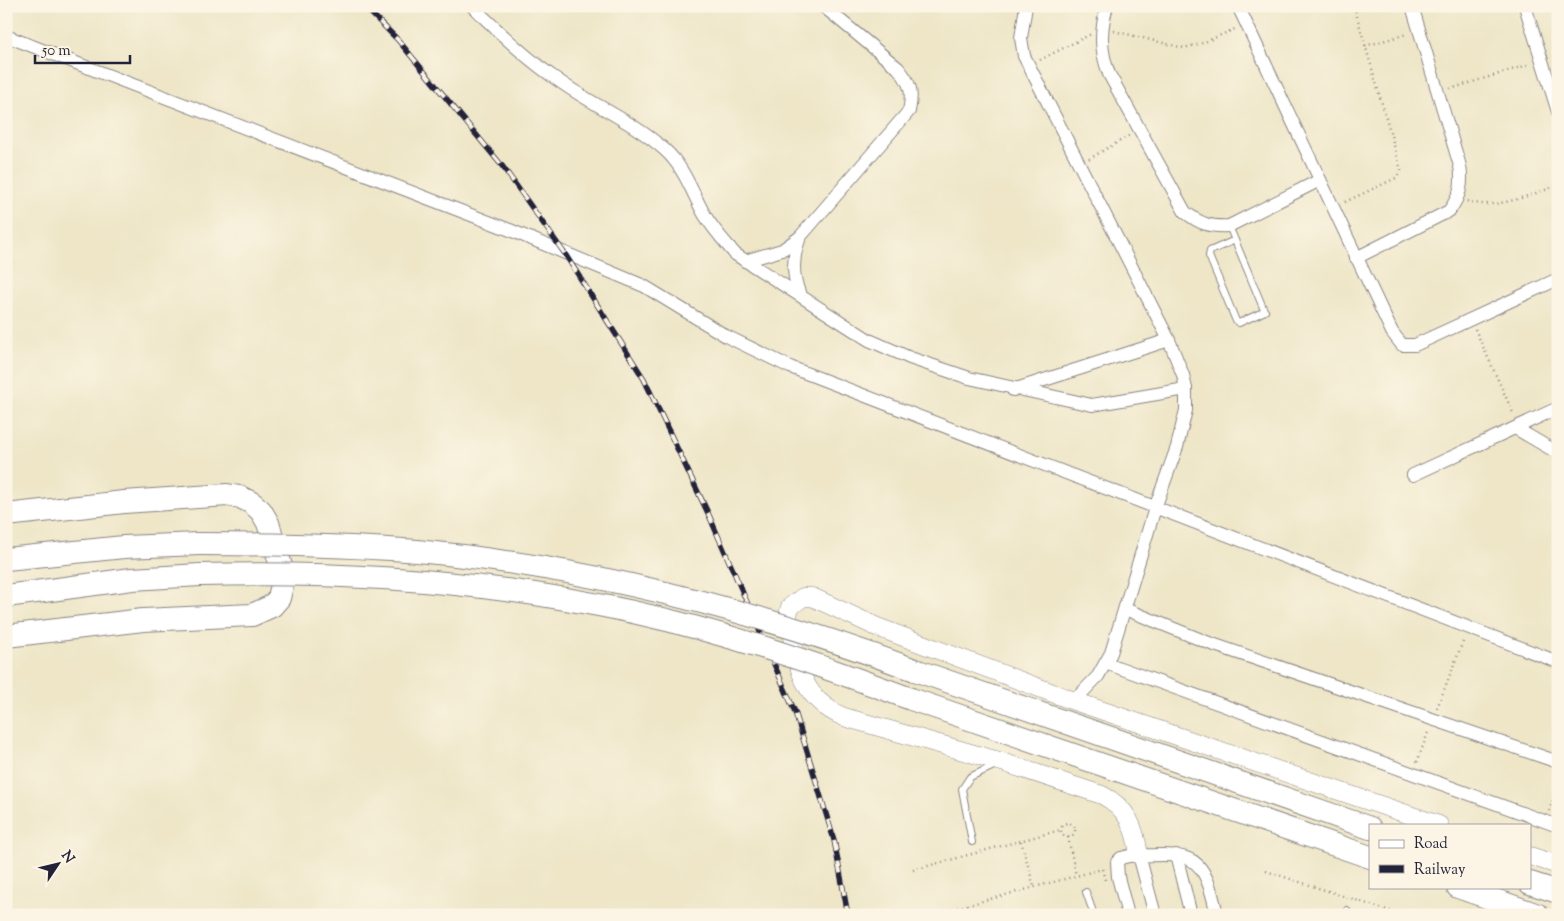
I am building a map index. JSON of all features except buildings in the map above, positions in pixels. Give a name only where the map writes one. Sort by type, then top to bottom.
[{"type":"highway","points":[[6,515],[124,502],[227,495],[240,497],[252,503],[261,511],[268,523],[284,576],[279,598],[272,606],[252,615],[143,620],[6,636]]},
{"type":"highway","points":[[6,559],[124,547],[199,544],[281,544],[418,551],[563,571],[635,585],[759,617],[846,644],[915,670],[1369,828]]},
{"type":"highway","points":[[6,596],[132,579],[273,573],[400,578],[490,587],[562,598],[704,630],[808,662],[1369,857]]},
{"type":"highway","points":[[1532,883],[1558,892]]},
{"type":"highway","points":[[1461,888],[1538,915]]},
{"type":"street","points":[[472,6],[539,66],[584,98],[648,136],[666,151],[682,170],[705,215],[718,235],[735,254],[869,340],[910,358],[969,378],[1013,390],[1092,406],[1186,389]]},
{"type":"street","points":[[745,261],[782,250],[800,238],[909,112],[912,98],[907,79],[898,68],[822,6]]},
{"type":"street","points":[[1026,6],[1021,38],[1028,65],[1169,340],[1183,375],[1186,389],[1186,410],[1177,447],[1154,508],[1114,645],[1098,676],[1074,701]]},
{"type":"street","points":[[1107,6],[1101,28],[1103,59],[1185,212],[1198,222],[1213,227],[1229,226],[1320,180]]},
{"type":"street","points":[[1238,6],[1356,258],[1392,332],[1402,345],[1415,345],[1558,279]]},
{"type":"street","points":[[1356,258],[1449,211],[1459,198],[1462,182],[1460,166],[1412,6]]},
{"type":"street","points":[[1525,6],[1557,110]]},
{"type":"street","points":[[6,36],[510,230],[644,286],[726,336],[790,367],[989,441],[1154,508],[1558,662]]},
{"type":"street","points":[[800,238],[793,266],[795,281],[800,295]]},
{"type":"street","points":[[1013,390],[1169,340]]},
{"type":"street","points":[[1413,475],[1558,408]]},
{"type":"street","points":[[1517,427],[1558,453]]},
{"type":"street","points":[[1155,915],[1132,824],[1122,809],[1109,798],[1002,762],[844,717],[821,706],[813,698],[803,679],[788,615],[790,607],[802,597],[812,597],[877,628],[1074,701],[1436,824]]},
{"type":"street","points":[[1125,609],[1209,644],[1558,762]]},
{"type":"street","points":[[1106,663],[1558,826]]},
{"type":"street","points":[[1176,855],[1192,915]]},
{"type":"street","points":[[1128,915],[1118,876],[1117,862],[1121,858],[1176,855],[1189,857],[1198,863],[1204,871],[1211,888],[1217,915]]},
{"type":"street","points":[[1532,857],[1558,865]]},
{"type":"lane","points":[[1229,226],[1235,240],[1265,311],[1239,323],[1236,321],[1209,256],[1210,250],[1235,240]]},
{"type":"lane","points":[[972,842],[962,789],[970,776],[1002,762]]},
{"type":"lane","points":[[1086,892],[1094,915]]},
{"type":"path","points":[[1332,207],[1396,178],[1401,170],[1354,6]]},
{"type":"path","points":[[1028,65],[1082,40],[1101,28],[1184,48],[1200,44],[1245,24]]},
{"type":"path","points":[[1366,46],[1419,31]]},
{"type":"path","points":[[1438,93],[1542,61]]},
{"type":"path","points":[[1078,165],[1140,129]]},
{"type":"path","points":[[1459,198],[1478,204],[1499,204],[1558,186]]},
{"type":"path","points":[[1470,318],[1517,427]]},
{"type":"path","points":[[1413,774],[1468,628]]},
{"type":"path","points":[[1545,822],[1558,786]]},
{"type":"path","points":[[913,870],[1060,830],[1066,823],[1074,825],[1073,834],[1068,837]]},
{"type":"path","points":[[1060,830],[1063,835],[1068,837]]},
{"type":"path","points":[[1068,837],[1076,876]]},
{"type":"path","points":[[1020,841],[1034,887]]},
{"type":"path","points":[[938,913],[1102,869],[1107,888]]},
{"type":"path","points":[[1266,871],[1402,915]]},
{"type":"railway","points":[[364,6],[398,40],[503,167],[565,254],[644,379],[708,513],[795,712],[834,840],[848,915]]}]
